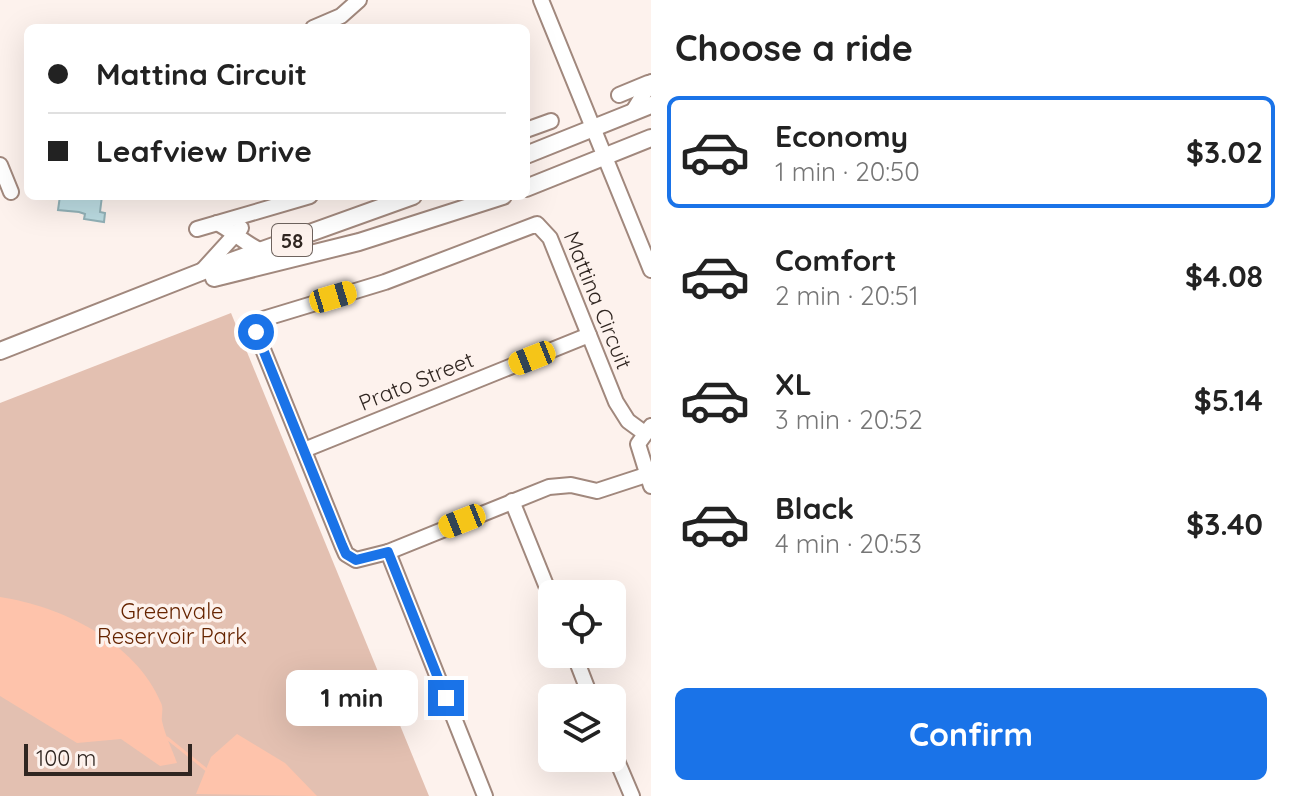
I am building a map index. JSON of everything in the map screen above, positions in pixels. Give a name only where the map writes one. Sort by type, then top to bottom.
[{"type":"main road","points":[[530,153],[651,105]]},
{"type":"main road","points":[[530,186],[651,138]]},
{"type":"main road","name":"58","points":[[0,351],[394,200]]},
{"type":"main road","points":[[173,285],[204,281],[293,255],[359,242],[490,200]]},
{"type":"street","points":[[322,24],[341,16],[359,0]]},
{"type":"street","points":[[541,0],[651,270]]},
{"type":"street","points":[[619,95],[651,82]]},
{"type":"street","points":[[632,113],[651,82]]},
{"type":"street","points":[[530,129],[551,121]]},
{"type":"street","points":[[0,165],[11,192]]},
{"type":"street","points":[[197,229],[296,200]]},
{"type":"street","points":[[201,272],[255,212]]},
{"type":"street","points":[[217,223],[237,232],[260,251],[293,255]]},
{"type":"street","name":"Mattina Circuit","points":[[647,429],[628,421],[616,402],[550,238],[537,224],[385,282],[263,319],[256,332],[346,554],[365,560],[560,485],[597,491],[648,480]]},
{"type":"street","name":"Prato Street","points":[[304,450],[589,335]]},
{"type":"street","points":[[647,429],[638,444],[648,480]]},
{"type":"street","points":[[512,501],[544,580]]},
{"type":"street","points":[[388,552],[485,796]]},
{"type":"street","points":[[622,772],[632,796]]},
{"type":"green space","name":"Greenvale Reservoir Park","points":[[231,313],[429,796],[0,796],[0,403]]},
{"type":"shaded area","points":[[0,597],[71,618],[94,630],[134,662],[161,703],[163,726],[177,763],[160,766],[121,739],[77,743],[0,696]]},
{"type":"shaded area","points":[[237,734],[285,763],[317,796],[196,794],[211,757]]},
{"type":"building","points":[[59,200],[102,200],[100,212],[105,213],[104,222],[84,219],[85,214],[79,212],[58,210]]},
{"type":"waterway","points":[[167,738],[208,771]]},
{"type":"route","points":[[256,332],[346,554],[356,560],[365,560],[388,552],[446,698]]}]
